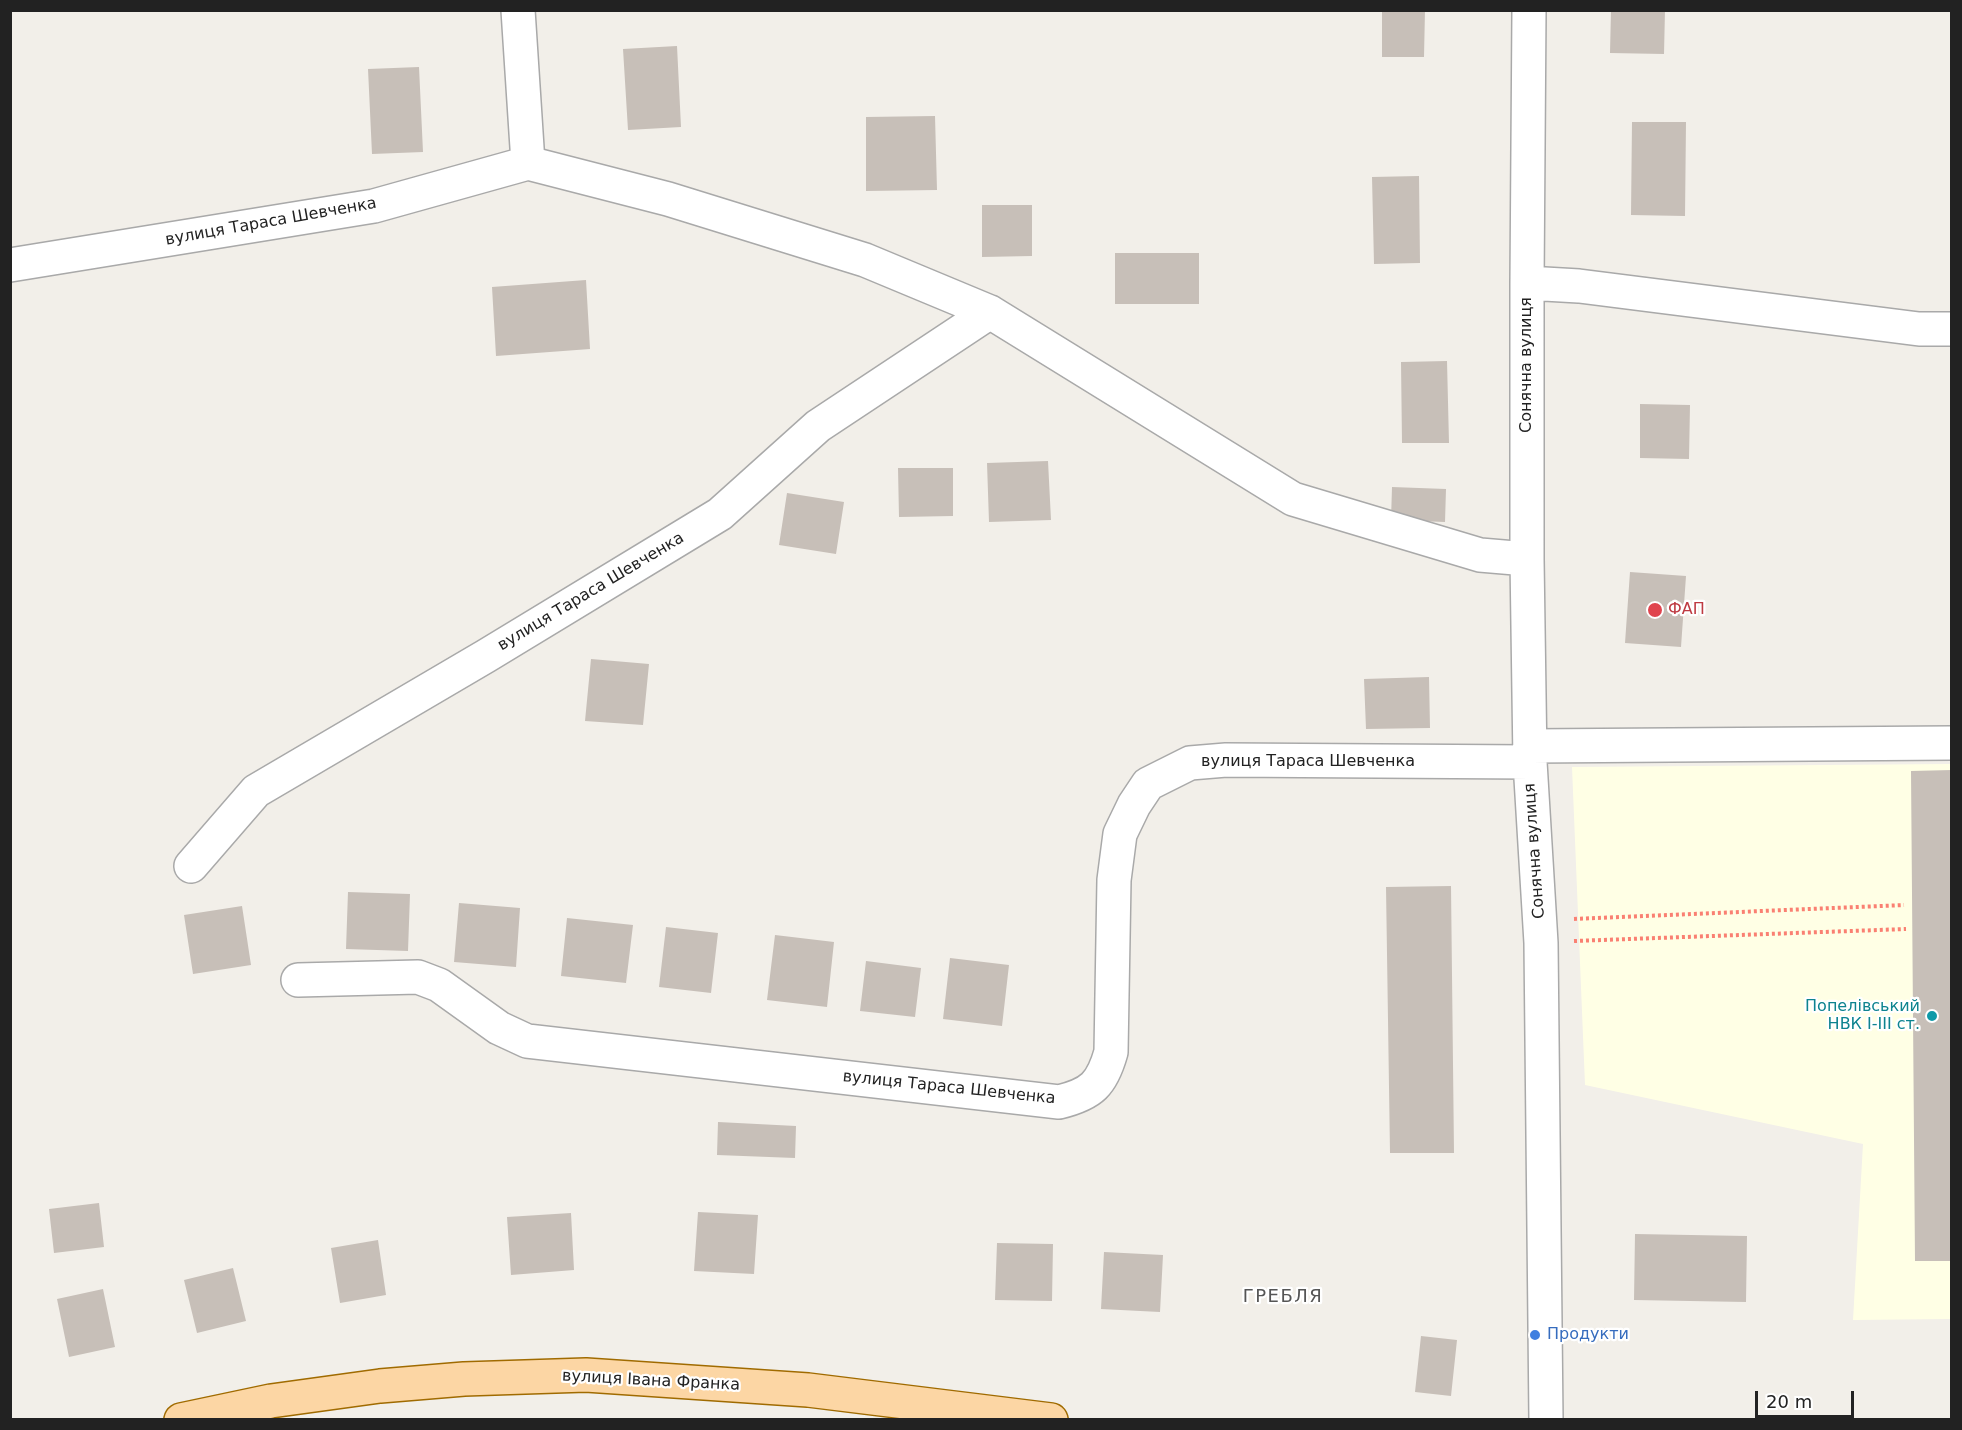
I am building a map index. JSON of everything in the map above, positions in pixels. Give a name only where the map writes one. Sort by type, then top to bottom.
[{"type":"main road","name":"вулиця Івана Франка","points":[[181,1419],[270,1401],[380,1386],[464,1379],[586,1375],[808,1390],[1052,1419]]},
{"type":"street","points":[[518,10],[528,163],[668,199],[865,260],[990,312],[1293,499],[1480,555],[1527,559]]},
{"type":"street","name":"Сонячна вулиця","points":[[1529,10],[1527,559],[1530,754],[1540,931],[1546,1419]]},
{"type":"street","name":"вулиця Тараса Шевченка","points":[[10,265],[374,206],[528,163]]},
{"type":"street","name":"Сонячна вулиця","points":[[1527,283],[1591,288],[1919,329],[1952,328]]},
{"type":"street","name":"вулиця Тараса Шевченка","points":[[191,866],[256,792],[720,514],[818,426],[990,312]]},
{"type":"street","name":"вулиця Тараса Шевченка","points":[[298,980],[418,977],[439,985],[499,1028],[527,1041],[1059,1102],[1078,1097],[1089,1090],[1104,1073],[1111,1052],[1114,880],[1120,834],[1134,805],[1148,784],[1190,763],[1226,760],[1952,742]]},
{"type":"path","points":[[1540,931],[1904,905]]},
{"type":"path","points":[[1540,931],[1906,928]]},
{"type":"shaded area","points":[[1951,764],[1951,1319],[1853,1320],[1863,1144],[1585,1085],[1572,767]]},
{"type":"building","points":[[1382,10],[1425,10],[1424,57],[1382,57]]},
{"type":"building","points":[[1611,10],[1665,10],[1664,54],[1610,53]]},
{"type":"building","points":[[677,46],[681,127],[628,130],[623,49]]},
{"type":"building","points":[[419,67],[423,152],[372,154],[368,69]]},
{"type":"building","points":[[935,116],[937,190],[866,191],[866,117]]},
{"type":"building","points":[[1632,122],[1686,122],[1685,216],[1631,215]]},
{"type":"building","points":[[1419,176],[1420,263],[1374,264],[1372,177]]},
{"type":"building","points":[[982,205],[1032,205],[1032,256],[982,257]]},
{"type":"building","points":[[1115,253],[1199,253],[1199,304],[1115,304]]},
{"type":"building","points":[[586,280],[590,349],[496,356],[492,287]]},
{"type":"building","points":[[1447,361],[1449,443],[1402,443],[1401,362]]},
{"type":"building","points":[[1640,404],[1690,405],[1689,459],[1640,458]]},
{"type":"building","points":[[1048,461],[1051,520],[989,522],[987,463]]},
{"type":"building","points":[[898,468],[953,468],[953,516],[899,517]]},
{"type":"building","points":[[1392,487],[1446,489],[1445,522],[1391,520]]},
{"type":"building","points":[[787,493],[844,502],[836,554],[779,545]]},
{"type":"building","name":"ФАП","points":[[1630,572],[1686,576],[1681,647],[1625,643]]},
{"type":"building","points":[[591,659],[649,664],[643,725],[585,721]]},
{"type":"building","points":[[1429,677],[1430,728],[1366,729],[1364,679]]},
{"type":"building","name":"Попелівський НВК І-ІІІ ст.","points":[[1952,770],[1952,1261],[1915,1261],[1911,771]]},
{"type":"building","points":[[1451,886],[1454,1153],[1390,1153],[1386,887]]},
{"type":"building","points":[[348,892],[410,894],[408,951],[346,949]]},
{"type":"building","points":[[459,903],[520,908],[516,967],[454,962]]},
{"type":"building","points":[[242,906],[251,965],[193,974],[184,915]]},
{"type":"building","points":[[567,918],[633,925],[626,983],[561,976]]},
{"type":"building","points":[[666,927],[718,933],[711,993],[659,987]]},
{"type":"building","points":[[775,935],[834,942],[827,1007],[767,1000]]},
{"type":"building","points":[[950,958],[1009,965],[1002,1026],[943,1019]]},
{"type":"building","points":[[866,961],[921,968],[915,1017],[860,1011]]},
{"type":"building","points":[[718,1122],[796,1126],[795,1158],[717,1155]]},
{"type":"building","points":[[99,1203],[104,1247],[54,1253],[49,1209]]},
{"type":"building","points":[[698,1212],[758,1215],[754,1274],[694,1271]]},
{"type":"building","points":[[571,1213],[574,1270],[511,1275],[507,1217]]},
{"type":"building","points":[[1635,1234],[1747,1236],[1746,1302],[1634,1300]]},
{"type":"building","points":[[378,1240],[386,1295],[340,1303],[331,1248]]},
{"type":"building","points":[[997,1243],[1053,1244],[1052,1301],[995,1300]]},
{"type":"building","points":[[1104,1252],[1163,1255],[1160,1312],[1101,1309]]},
{"type":"building","points":[[233,1268],[246,1321],[197,1333],[184,1280]]},
{"type":"building","points":[[103,1289],[115,1347],[69,1357],[57,1299]]},
{"type":"building","points":[[1421,1336],[1457,1340],[1451,1396],[1415,1392]]},
{"type":"place","name":"ФАП","points":[[1655,610]]},
{"type":"place","name":"Попелівський НВК І-ІІІ ст.","points":[[1932,1016]]},
{"type":"place","name":"Продукти","points":[[1535,1335]]},
{"type":"district","name":"ГРЕБЛЯ","points":[[1283,1297]]}]
